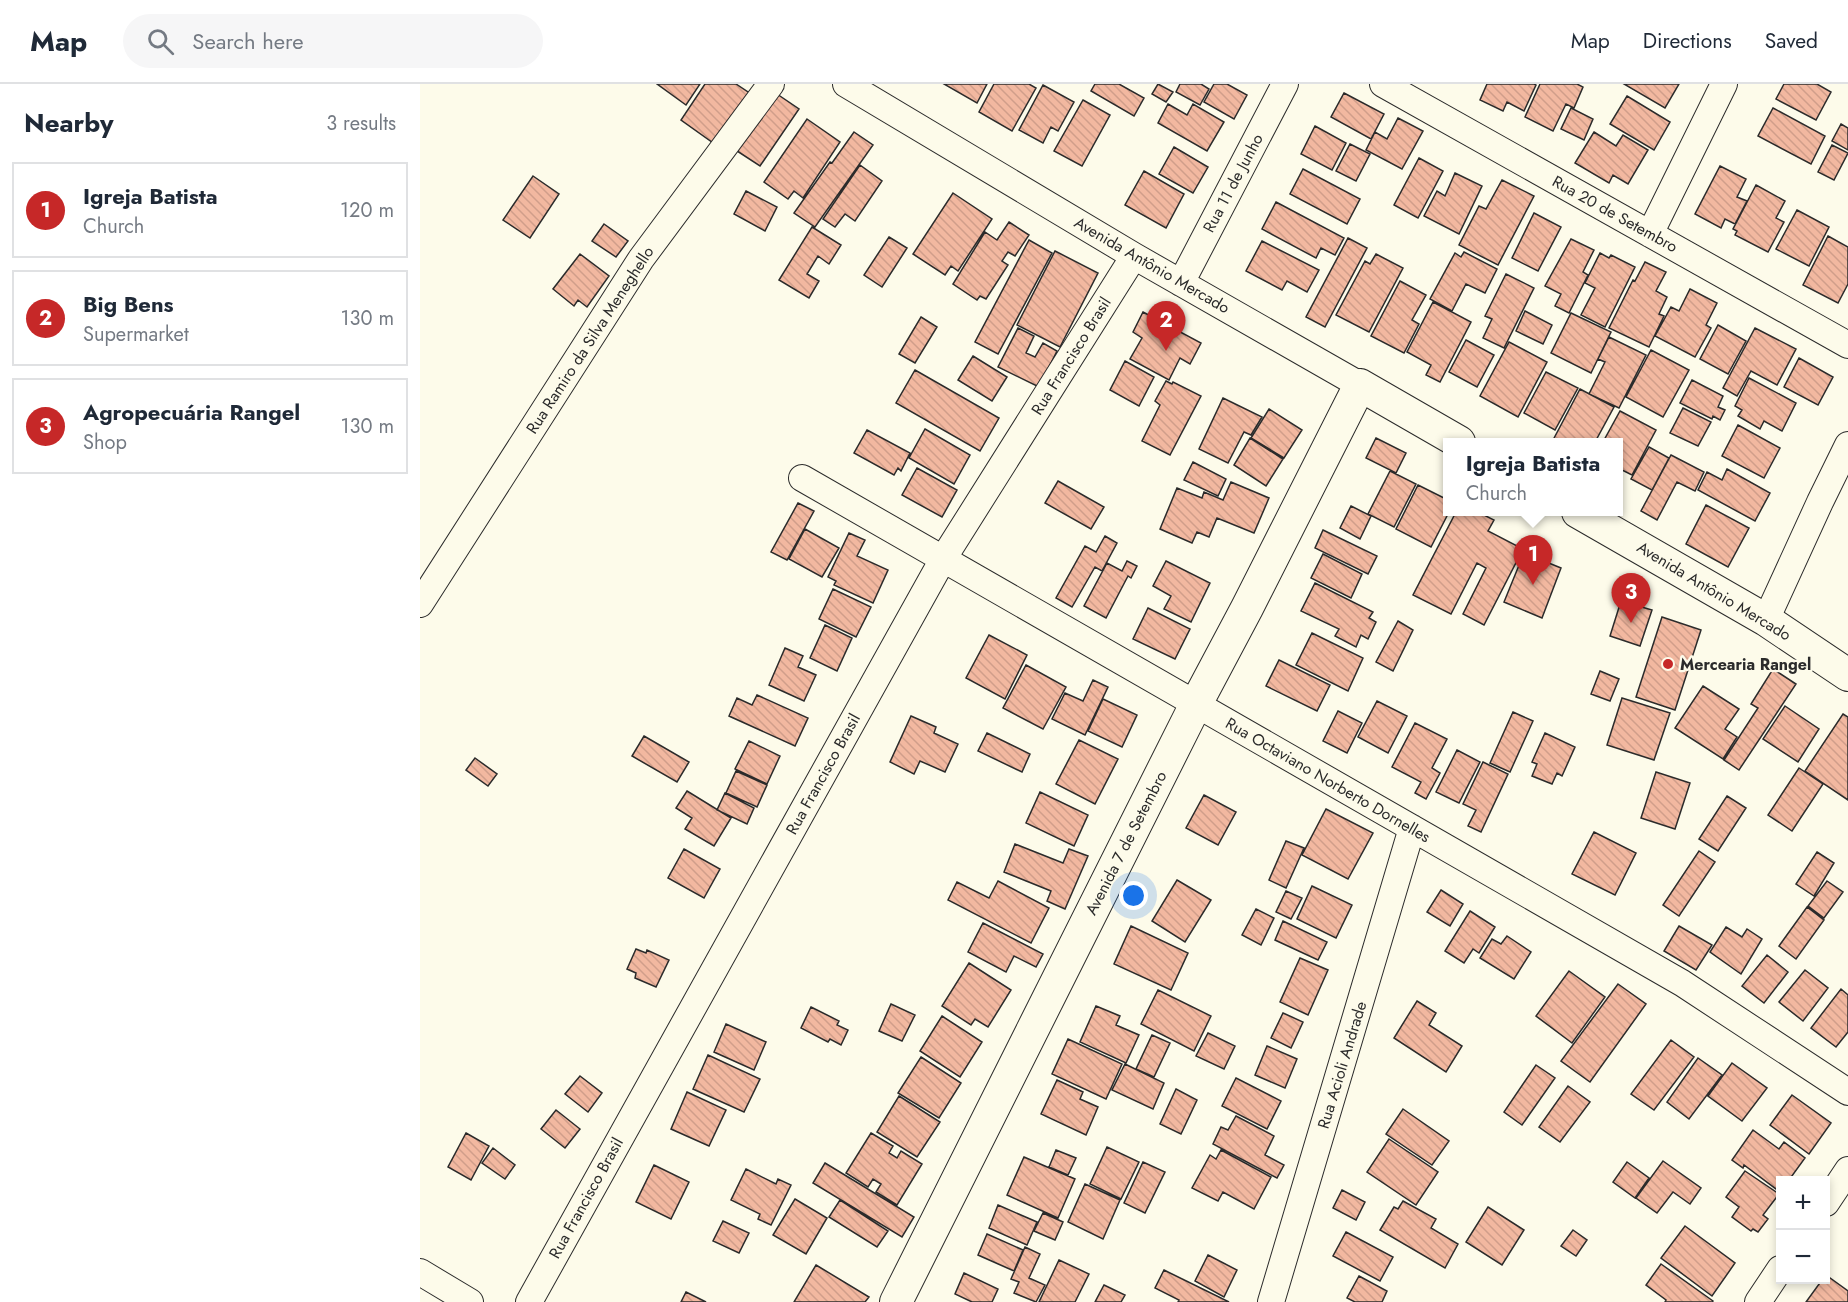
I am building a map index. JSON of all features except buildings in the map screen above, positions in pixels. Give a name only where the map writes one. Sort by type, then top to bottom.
[{"type":"street","name":"Rua Ramiro da Silva Meneghello","points":[[420,604],[641,259],[771,84]]},
{"type":"street","name":"Avenida Antônio Mercado","points":[[846,84],[1134,256],[1452,438]]},
{"type":"street","name":"Rua 11 de Junho","points":[[1181,283],[1285,84]]},
{"type":"street","name":"Rua 20 de Setembro","points":[[1383,84],[1848,345]]},
{"type":"street","points":[[1650,234],[1724,84]]},
{"type":"street","name":"Rua Francisco Brasil","points":[[529,1302],[943,559],[1134,256]]},
{"type":"street","name":"Avenida 7 de Setembro","points":[[896,1302],[1196,704],[1360,385]]},
{"type":"street","points":[[1766,620],[1848,446]]},
{"type":"street","name":"Rua Octaviano Norberto Dornelles","points":[[802,478],[1682,983],[1848,1092]]},
{"type":"street","name":"Avenida Antônio Mercado","points":[[1585,516],[1766,620],[1848,675]]},
{"type":"street","name":"Rua Acioli Andrade","points":[[1271,1302],[1412,828]]},
{"type":"street","points":[[1830,1197],[1848,1170]]},
{"type":"street","points":[[420,1272],[470,1302]]},
{"type":"street","points":[[1758,1302],[1776,1275]]},
{"type":"place","name":"Big Bens","points":[[1166,351]]},
{"type":"place","name":"Igreja Batista","points":[[1533,585]]},
{"type":"place","name":"Agropecuária Rangel","points":[[1631,623]]},
{"type":"place","name":"Mercearia Rangel","points":[[1668,664]]}]
